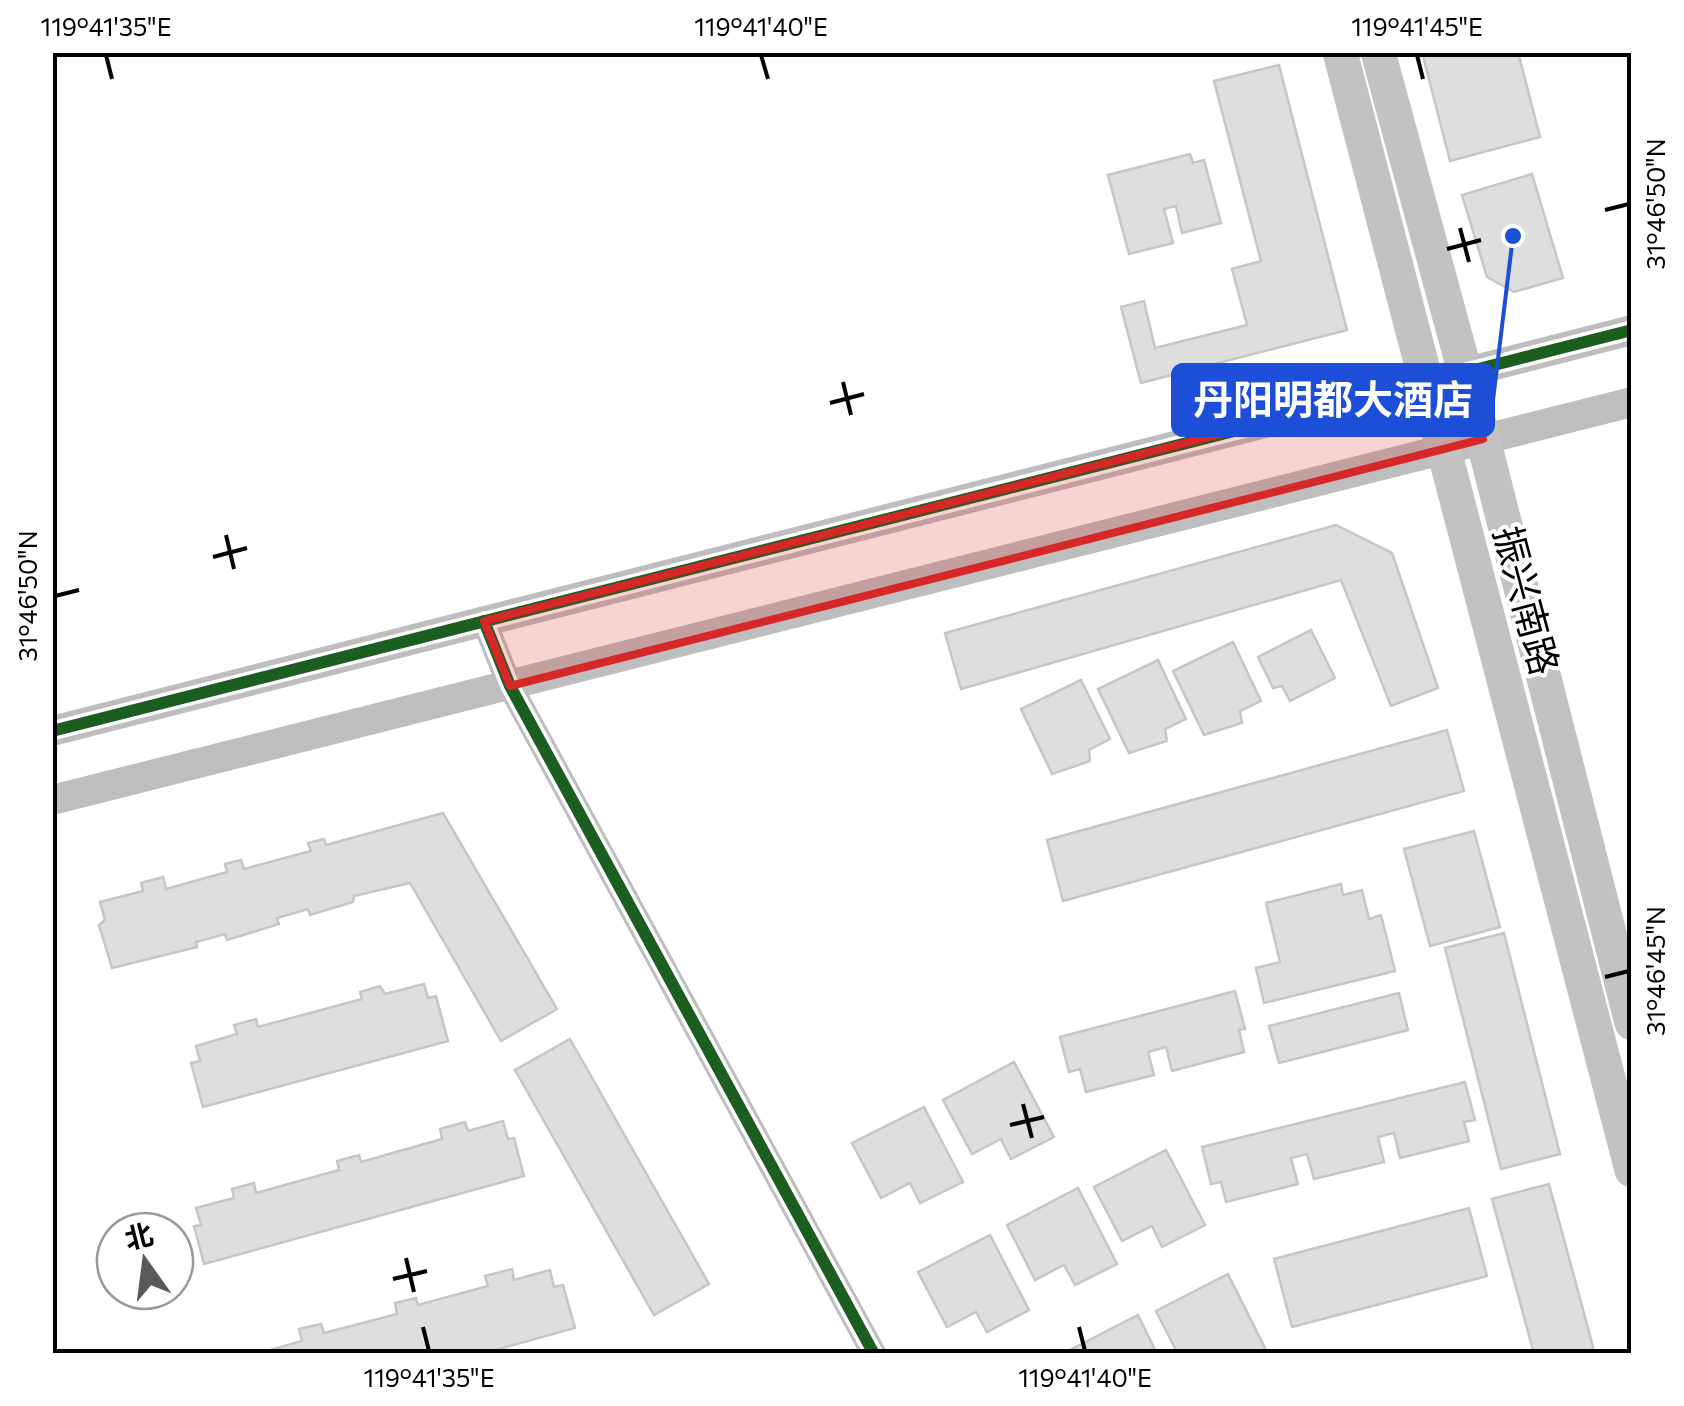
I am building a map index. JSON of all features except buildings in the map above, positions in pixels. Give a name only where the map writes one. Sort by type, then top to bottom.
[{"type":"main road","name":"振兴南路","points":[[1340,52],[1632,1170]]},
{"type":"main road","name":"振兴南路","points":[[1378,52],[1483,439],[1632,1023]]},
{"type":"street","points":[[52,731],[1632,330]]},
{"type":"street","points":[[52,800],[1632,402]]},
{"type":"street","points":[[484,621],[510,686],[874,1354]]},
{"type":"highlighted area","points":[[1465,372],[1483,439],[510,686],[484,621]]},
{"type":"cycle path","points":[[52,731],[1632,330]]},
{"type":"cycle path","points":[[484,621],[510,686],[874,1354]]},
{"type":"place","name":"丹阳明都大酒店","points":[[1513,236]]}]
